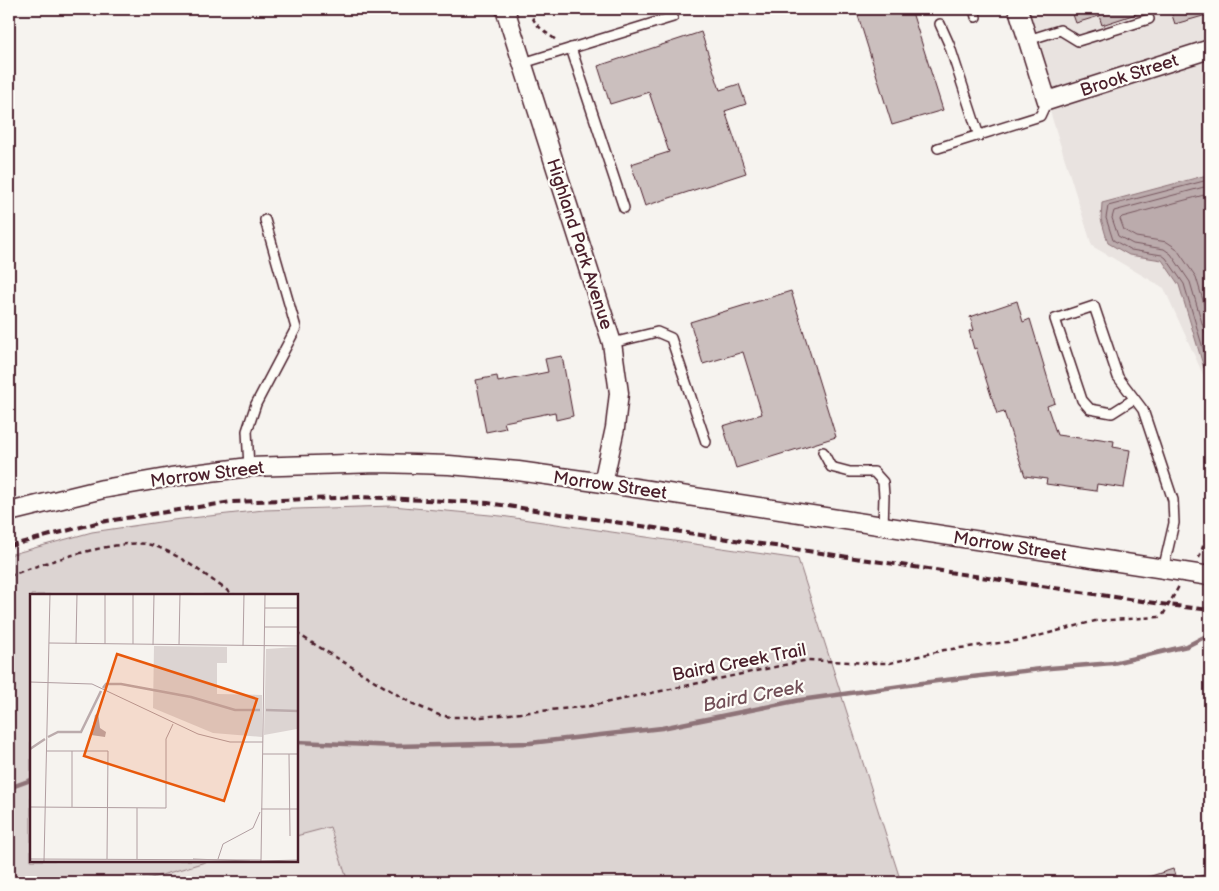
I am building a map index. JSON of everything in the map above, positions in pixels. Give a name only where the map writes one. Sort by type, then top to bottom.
[{"type":"street","name":"Highland Park Avenue","points":[[505,9],[612,343],[619,393],[615,428],[603,483]]},
{"type":"street","points":[[1018,9],[1047,100]]},
{"type":"street","name":"Brook Street","points":[[1047,100],[1210,48]]},
{"type":"street","name":"Morrow Street","points":[[9,512],[103,489],[172,477],[248,467],[379,463],[449,465],[518,471],[603,483],[1210,576]]},
{"type":"lane","points":[[523,63],[673,17]]},
{"type":"lane","points":[[1028,40],[1060,30],[1078,41],[1150,20]]},
{"type":"lane","points":[[940,24],[949,44],[979,136]]},
{"type":"lane","points":[[571,48],[624,208]]},
{"type":"lane","points":[[938,148],[1040,116],[1047,100]]},
{"type":"lane","points":[[248,467],[247,431],[256,404],[296,328],[266,220]]},
{"type":"lane","points":[[1134,399],[1112,412],[1090,409],[1082,400],[1055,319],[1094,306],[1118,377],[1143,410],[1173,500],[1174,523],[1163,570]]},
{"type":"lane","points":[[612,343],[658,332],[671,338],[706,442]]},
{"type":"lane","points":[[823,452],[831,467],[850,472],[874,472],[883,482],[883,526]]},
{"type":"lane","points":[[1199,882],[1210,879]]},
{"type":"path","points":[[529,9],[541,30],[557,40],[562,51]]},
{"type":"path","name":"Baird Creek Trail","points":[[298,635],[412,703],[439,715],[452,717],[505,716],[590,706],[801,661],[819,659],[850,663],[890,663],[944,650],[1023,640],[1095,621],[1159,617],[1163,615],[1179,585],[1190,574],[1201,556],[1210,526]]},
{"type":"path","points":[[9,576],[97,549],[142,544],[156,547],[182,559],[233,594]]},
{"type":"shaded area","points":[[1018,9],[1210,9],[1210,390],[1164,288],[1092,246]]},
{"type":"shaded area","points":[[392,506],[501,516],[798,559],[901,882],[348,882],[330,827],[298,835],[298,594],[30,594],[30,861],[209,861],[138,882],[9,882],[9,555],[92,532],[173,520],[264,510]]},
{"type":"shaded area","points":[[330,826],[348,882],[138,882],[209,861],[298,861],[298,835]]},
{"type":"water","points":[[1207,175],[1210,178],[1210,370],[1204,368],[1179,285],[1162,260],[1129,255],[1108,243],[1101,219],[1102,203]]},
{"type":"building","points":[[856,9],[911,9],[943,110],[892,125]]},
{"type":"building","points":[[1071,9],[1145,9],[1145,11],[1102,25],[1099,16],[1076,23]]},
{"type":"building","points":[[1170,9],[1210,9],[1210,14],[1175,24]]},
{"type":"building","points":[[701,32],[720,90],[739,84],[746,104],[725,111],[746,173],[645,206],[631,164],[669,152],[649,92],[610,104],[598,66]]},
{"type":"building","points":[[791,291],[836,437],[736,468],[723,426],[762,414],[743,352],[703,364],[690,322]]},
{"type":"building","points":[[1017,301],[1023,322],[1030,319],[1036,339],[1055,403],[1047,406],[1057,435],[1114,441],[1113,447],[1130,450],[1124,488],[1097,484],[1096,491],[1046,484],[1047,479],[1025,476],[1004,412],[997,414],[969,331],[974,330],[970,317]]},
{"type":"building","points":[[562,356],[573,416],[556,420],[555,412],[504,422],[506,428],[486,432],[476,380],[497,376],[498,382],[548,372],[545,359]]},
{"type":"building","points":[[1173,869],[1177,882],[1140,882],[1139,880]]},
{"type":"waterway","name":"Baird Creek","points":[[298,742],[397,746],[530,743],[662,728],[800,700],[937,681],[1113,663],[1187,646],[1210,634]]},
{"type":"waterway","name":"Baird Creek","points":[[9,788],[30,780]]},
{"type":"railway","points":[[9,546],[100,522],[231,502],[361,497],[488,503],[1210,610]]}]
